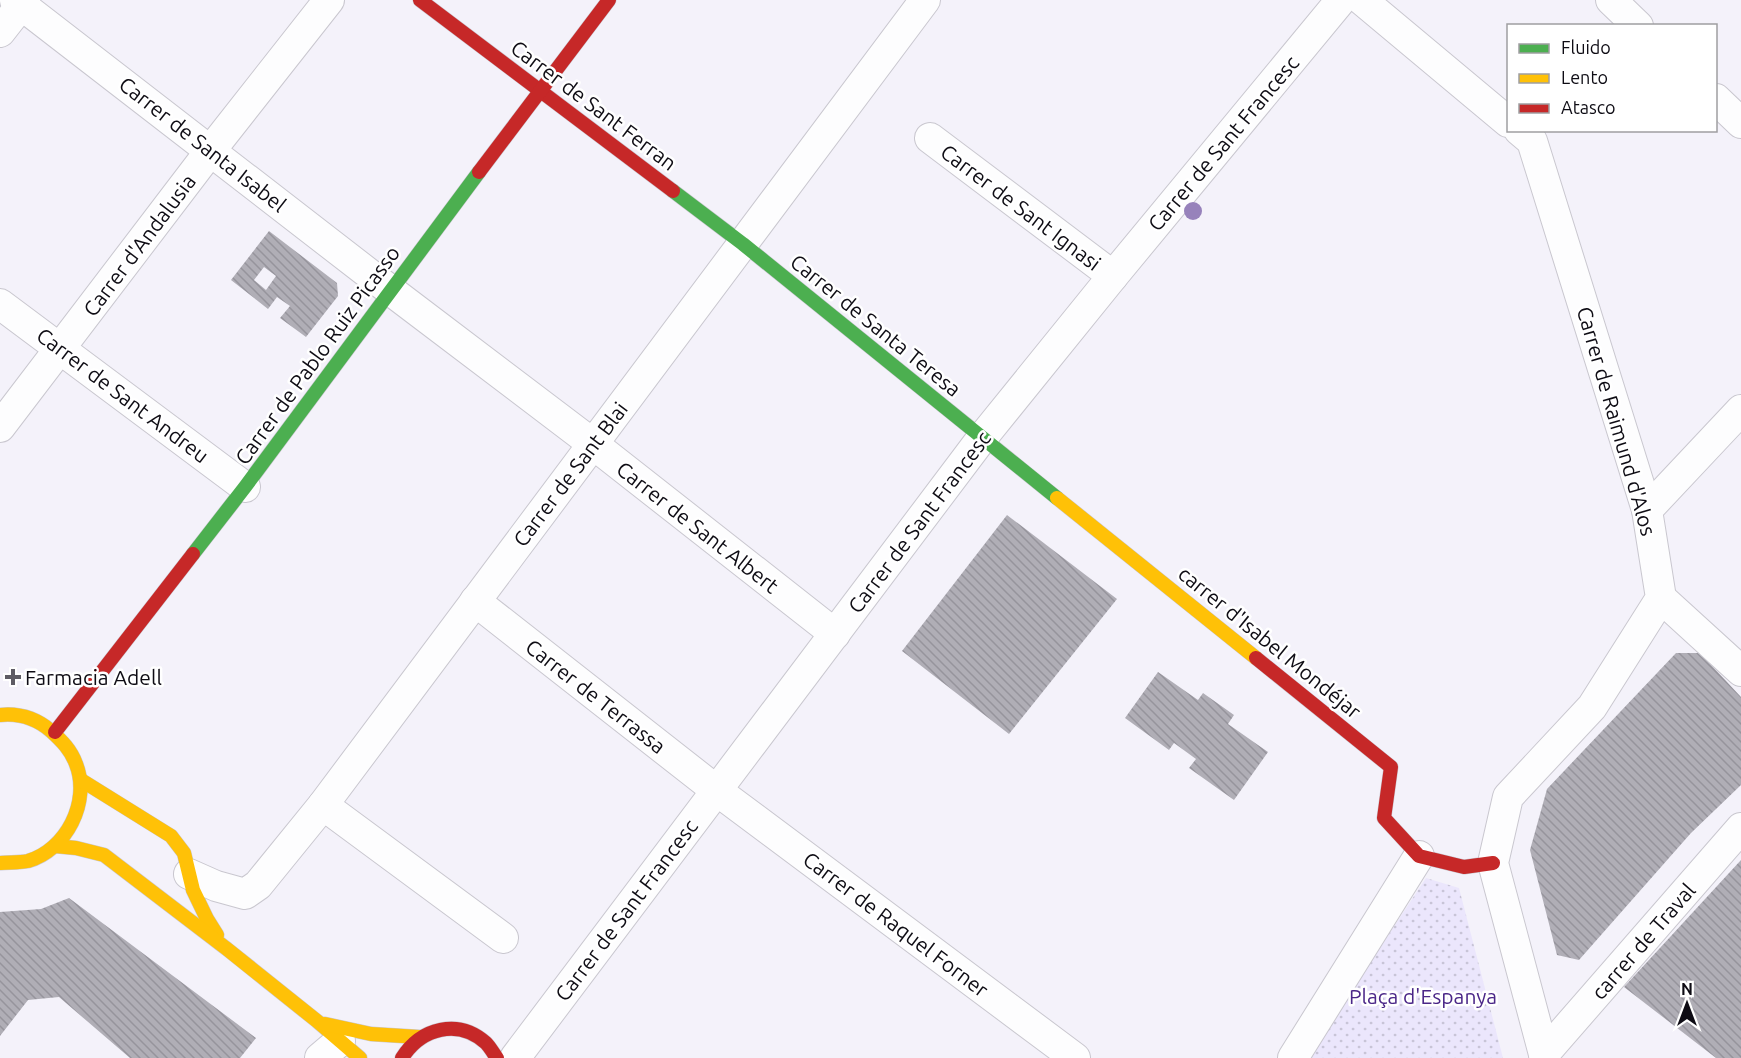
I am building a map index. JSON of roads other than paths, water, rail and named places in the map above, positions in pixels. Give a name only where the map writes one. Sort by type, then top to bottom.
[{"type":"street","name":"Carrer d'Andalusia","points":[[0,427],[211,150],[329,0]]},
{"type":"street","name":"Carrer de Sant Ferran","points":[[420,0],[743,243]]},
{"type":"street","name":"Carrer de Pablo Ruiz Picasso","points":[[55,732],[245,487],[609,0]]},
{"type":"street","name":"Carrer de Sant Blai","points":[[189,874],[216,886],[245,894],[258,885],[323,805],[925,0]]},
{"type":"street","name":"Carrer de Sant Francesc","points":[[515,1058],[982,438],[1341,0]]},
{"type":"street","points":[[1362,0],[1507,120]]},
{"type":"street","points":[[1611,0],[1636,24]]},
{"type":"street","name":"Carrer de Santa Isabel","points":[[20,1],[390,290]]},
{"type":"street","points":[[0,32],[20,1]]},
{"type":"street","points":[[1717,100],[1741,123]]},
{"type":"street","name":"Carrer de Raimund d'Alos","points":[[1522,132],[1533,141],[1647,510],[1661,598]]},
{"type":"street","name":"Carrer de Sant Ignasi","points":[[930,138],[1113,276]]},
{"type":"street","name":"Carrer de Santa Teresa","points":[[743,243],[982,438]]},
{"type":"street","name":"Carrer de Sant Albert","points":[[390,290],[593,444],[835,634]]},
{"type":"street","name":"Carrer de Sant Andreu","points":[[0,304],[245,487]]},
{"type":"street","points":[[1647,510],[1741,410]]},
{"type":"street","name":"carrer d'Isabel Mondéjar","points":[[982,438],[1391,767],[1384,818],[1419,856]]},
{"type":"street","points":[[1545,1056],[1493,863],[1508,797],[1592,707],[1661,598],[1741,671]]},
{"type":"street","name":"Carrer de Terrassa","points":[[475,601],[716,790]]},
{"type":"street","points":[[0,715],[9,714],[34,719],[55,732],[68,745],[81,780],[80,804],[71,828],[55,846],[39,856],[22,862],[1,864]]},
{"type":"street","points":[[81,780],[171,836],[184,853],[193,890],[207,919],[227,948]]},
{"type":"street","name":"Carrer de Raquel Forner","points":[[716,790],[1075,1058]]},
{"type":"street","points":[[323,805],[503,938]]},
{"type":"street","name":"carrer de Traval","points":[[1545,1056],[1741,828]]},
{"type":"street","points":[[55,846],[76,848],[104,855],[227,948],[317,1021],[340,1052]]},
{"type":"street","points":[[1293,1058],[1419,856],[1464,867],[1493,863]]},
{"type":"street","points":[[317,1021],[342,1030],[419,1037]]},
{"type":"street","points":[[402,1058],[406,1050],[419,1037],[436,1030],[454,1028],[471,1034],[487,1044],[497,1058]]},
{"type":"place","name":"Farmacia Adell","points":[[13,677]]},
{"type":"park label","name":"Plaça d'Espanya","points":[[1423,996]]}]
